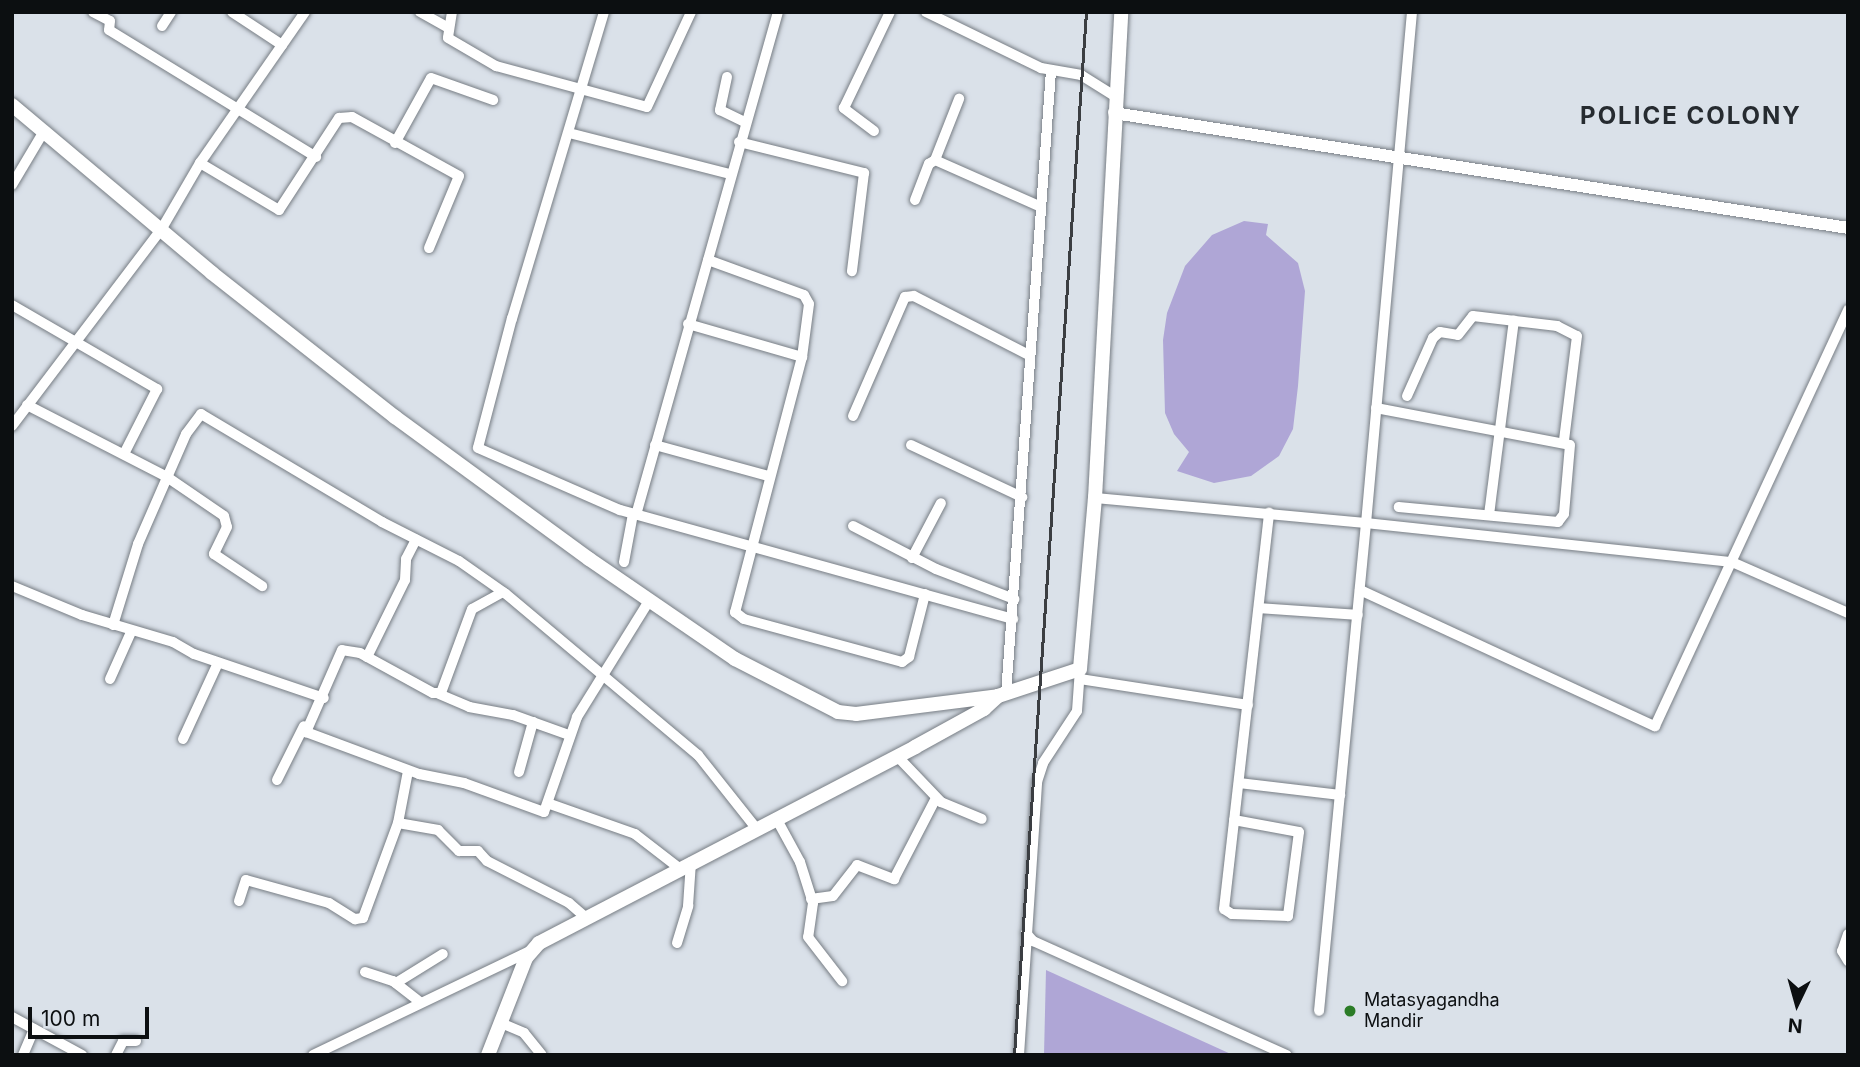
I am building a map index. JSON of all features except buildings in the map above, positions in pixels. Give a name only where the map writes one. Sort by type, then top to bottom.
[{"type":"main road","points":[[12,104],[161,230],[395,417],[649,601],[735,659],[838,712],[856,714],[1002,695],[1080,674],[1095,498],[1121,12]]},
{"type":"main road","points":[[488,1055],[530,950],[685,864],[984,709],[1002,695]]},
{"type":"street","points":[[93,12],[110,21],[108,30],[239,108],[316,158]]},
{"type":"street","points":[[162,26],[171,12]]},
{"type":"street","points":[[232,12],[282,45]]},
{"type":"street","points":[[12,426],[161,230],[200,163],[305,12]]},
{"type":"street","points":[[421,12],[447,27]]},
{"type":"street","points":[[452,12],[447,27],[453,43],[496,66],[650,106],[691,12]]},
{"type":"street","points":[[604,12],[478,444],[481,450],[506,463],[635,515],[1013,619]]},
{"type":"street","points":[[624,562],[730,174],[778,12]]},
{"type":"street","points":[[874,131],[846,114],[845,108],[890,12]]},
{"type":"street","points":[[1320,1011],[1401,155],[1412,12]]},
{"type":"street","points":[[933,14],[1051,71],[1081,75],[1115,96]]},
{"type":"street","points":[[1002,695],[1013,619],[1039,205],[1051,71]]},
{"type":"street","points":[[727,77],[720,110],[745,122]]},
{"type":"street","points":[[396,143],[431,78],[493,100]]},
{"type":"street","points":[[915,200],[929,164],[935,160],[959,99]]},
{"type":"street","points":[[1115,113],[1401,155],[1848,228]]},
{"type":"street","points":[[200,163],[279,210],[316,158],[341,115],[459,176],[429,248]]},
{"type":"street","points":[[12,185],[44,131]]},
{"type":"street","points":[[569,133],[730,174]]},
{"type":"street","points":[[739,142],[864,173],[852,271]]},
{"type":"street","points":[[935,160],[1039,205]]},
{"type":"street","points":[[708,260],[804,295],[810,314],[802,357],[734,604],[740,617],[876,655],[907,660],[925,594]]},
{"type":"street","points":[[853,416],[894,311],[909,295],[1029,355]]},
{"type":"street","points":[[12,305],[157,388],[124,454]]},
{"type":"street","points":[[1360,590],[1651,726],[1660,719],[1848,310]]},
{"type":"street","points":[[1407,396],[1437,334],[1458,335],[1473,316],[1557,326],[1577,336],[1564,440]]},
{"type":"street","points":[[1489,515],[1498,428],[1514,321]]},
{"type":"street","points":[[688,324],[802,357]]},
{"type":"street","points":[[27,405],[167,477],[227,519],[214,554],[262,586]]},
{"type":"street","points":[[1376,408],[1564,440],[1570,445],[1562,519],[1399,507]]},
{"type":"street","points":[[113,625],[138,544],[195,417],[201,414],[503,592],[698,755],[756,828]]},
{"type":"street","points":[[655,445],[768,476]]},
{"type":"street","points":[[912,445],[1022,497]]},
{"type":"street","points":[[1095,498],[1269,513],[1732,562],[1848,613]]},
{"type":"street","points":[[912,558],[941,503]]},
{"type":"street","points":[[1234,820],[1298,832],[1288,916],[1225,912],[1234,820],[1269,513]]},
{"type":"street","points":[[853,526],[912,558],[1014,598]]},
{"type":"street","points":[[367,657],[405,580],[406,559],[416,539]]},
{"type":"street","points":[[12,586],[131,632],[173,642],[218,663],[324,698]]},
{"type":"street","points":[[439,694],[472,609],[503,592]]},
{"type":"street","points":[[304,726],[310,735],[408,771],[467,784],[537,811],[548,810],[569,735],[603,673],[649,601]]},
{"type":"street","points":[[1259,608],[1358,615]]},
{"type":"street","points":[[110,679],[131,632]]},
{"type":"street","points":[[277,780],[304,726],[324,698],[342,650],[367,657],[469,707],[533,722],[569,735]]},
{"type":"street","points":[[183,739],[218,663]]},
{"type":"street","points":[[1019,1055],[1039,772],[1072,723],[1080,674],[1248,705]]},
{"type":"street","points":[[519,772],[533,722]]},
{"type":"street","points":[[897,756],[936,798],[982,819]]},
{"type":"street","points":[[239,901],[246,880],[329,903],[355,919],[363,918],[398,823],[408,771]]},
{"type":"street","points":[[1239,783],[1340,795]]},
{"type":"street","points":[[811,899],[833,896],[857,865],[894,879],[936,798]]},
{"type":"street","points":[[550,804],[635,834],[685,864],[688,906],[677,943]]},
{"type":"street","points":[[775,818],[800,862],[811,899],[813,916],[808,937],[842,981]]},
{"type":"street","points":[[398,823],[438,830],[458,850],[478,851],[487,861],[569,903],[586,918]]},
{"type":"street","points":[[1026,933],[1034,941],[1287,1055]]},
{"type":"street","points":[[1848,934],[1842,951],[1848,961]]},
{"type":"street","points":[[313,1055],[530,950]]},
{"type":"street","points":[[396,983],[443,954]]},
{"type":"street","points":[[365,972],[396,983],[420,1002]]},
{"type":"street","points":[[12,1017],[82,1055]]},
{"type":"street","points":[[501,1023],[524,1033],[542,1055]]},
{"type":"street","points":[[23,1055],[34,1029]]},
{"type":"street","points":[[116,1055],[123,1041],[136,1041]]},
{"type":"shaded area","points":[[1244,221],[1268,224],[1266,235],[1298,263],[1305,291],[1298,386],[1293,429],[1279,456],[1251,476],[1214,483],[1177,471],[1189,452],[1174,434],[1165,413],[1163,340],[1167,313],[1185,266],[1212,235]]},
{"type":"shaded area","points":[[1046,970],[1233,1055],[1044,1055]]},
{"type":"railway","points":[[1014,1055],[1086,12]]},
{"type":"place","name":"Matasyagandha Mandir","points":[[1350,1011]]},
{"type":"district","name":"POLICE COLONY","points":[[1691,116]]}]
